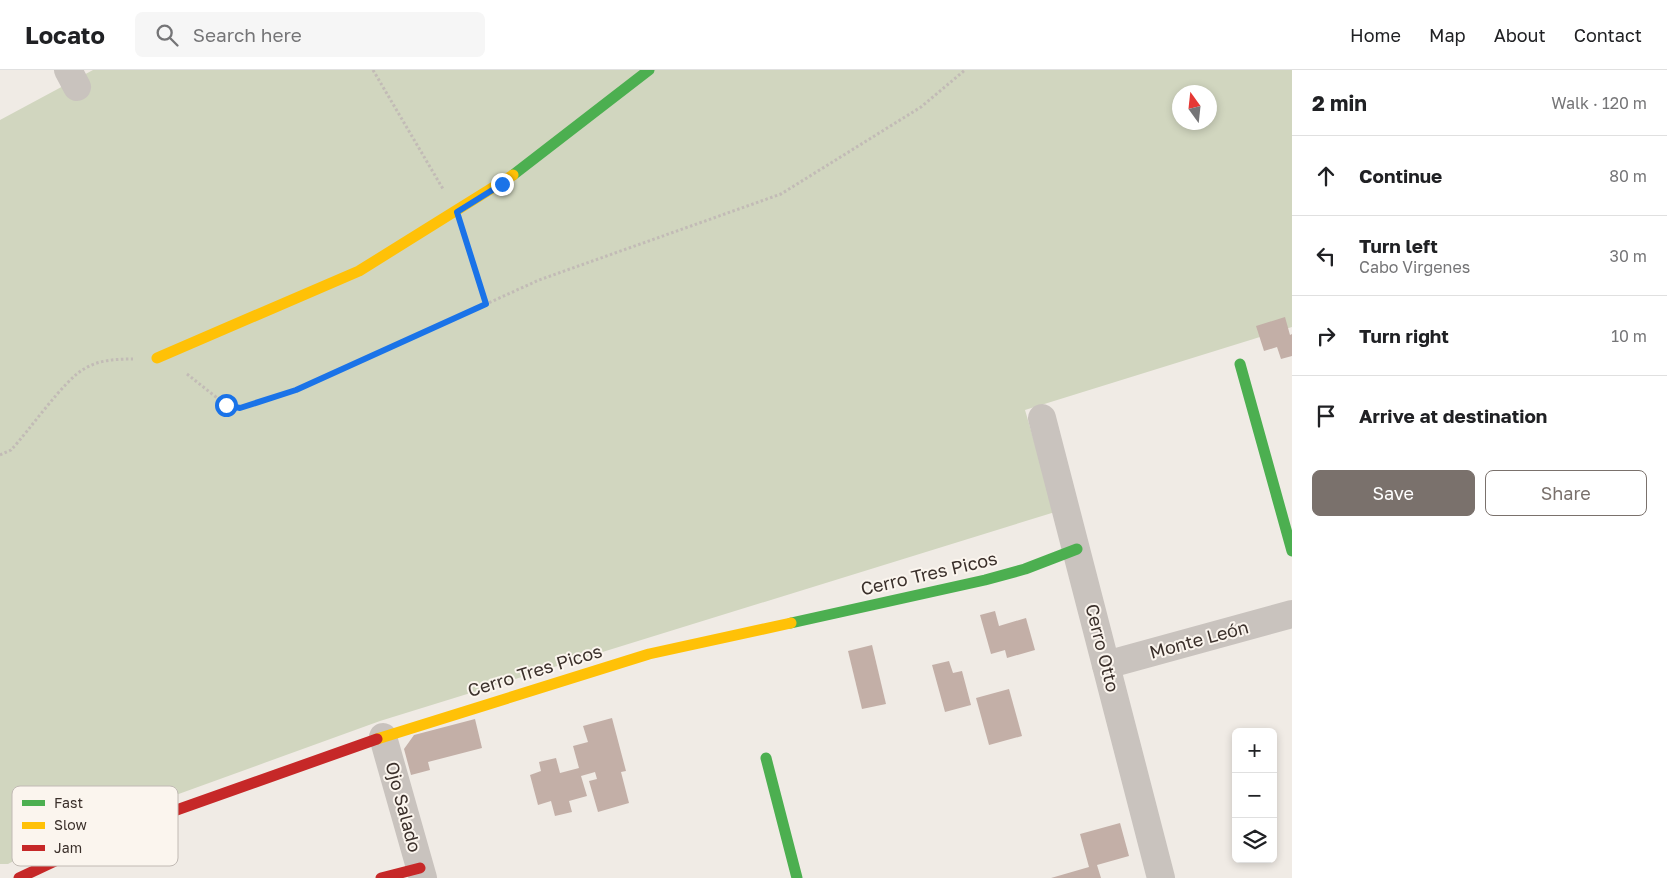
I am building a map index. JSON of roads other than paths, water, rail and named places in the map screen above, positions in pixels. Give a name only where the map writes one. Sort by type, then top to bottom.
[{"type":"street","points":[[157,358],[359,271],[502,184],[649,70]]},
{"type":"street","points":[[1240,364],[1292,551]]},
{"type":"street","name":"Cerro Otto","points":[[1042,418],[1161,878]]},
{"type":"street","name":"Cerro Tres Picos","points":[[178,810],[384,737],[649,654],[985,580],[1026,569],[1077,549]]},
{"type":"street","name":"Monte León","points":[[1106,665],[1292,614]]},
{"type":"street","name":"Ojo Salado","points":[[384,737],[421,873]]},
{"type":"street","points":[[766,758],[796,878]]},
{"type":"street","name":"Cerro Tres Picos","points":[[19,878],[44,866]]},
{"type":"street","points":[[381,878],[421,873]]}]
